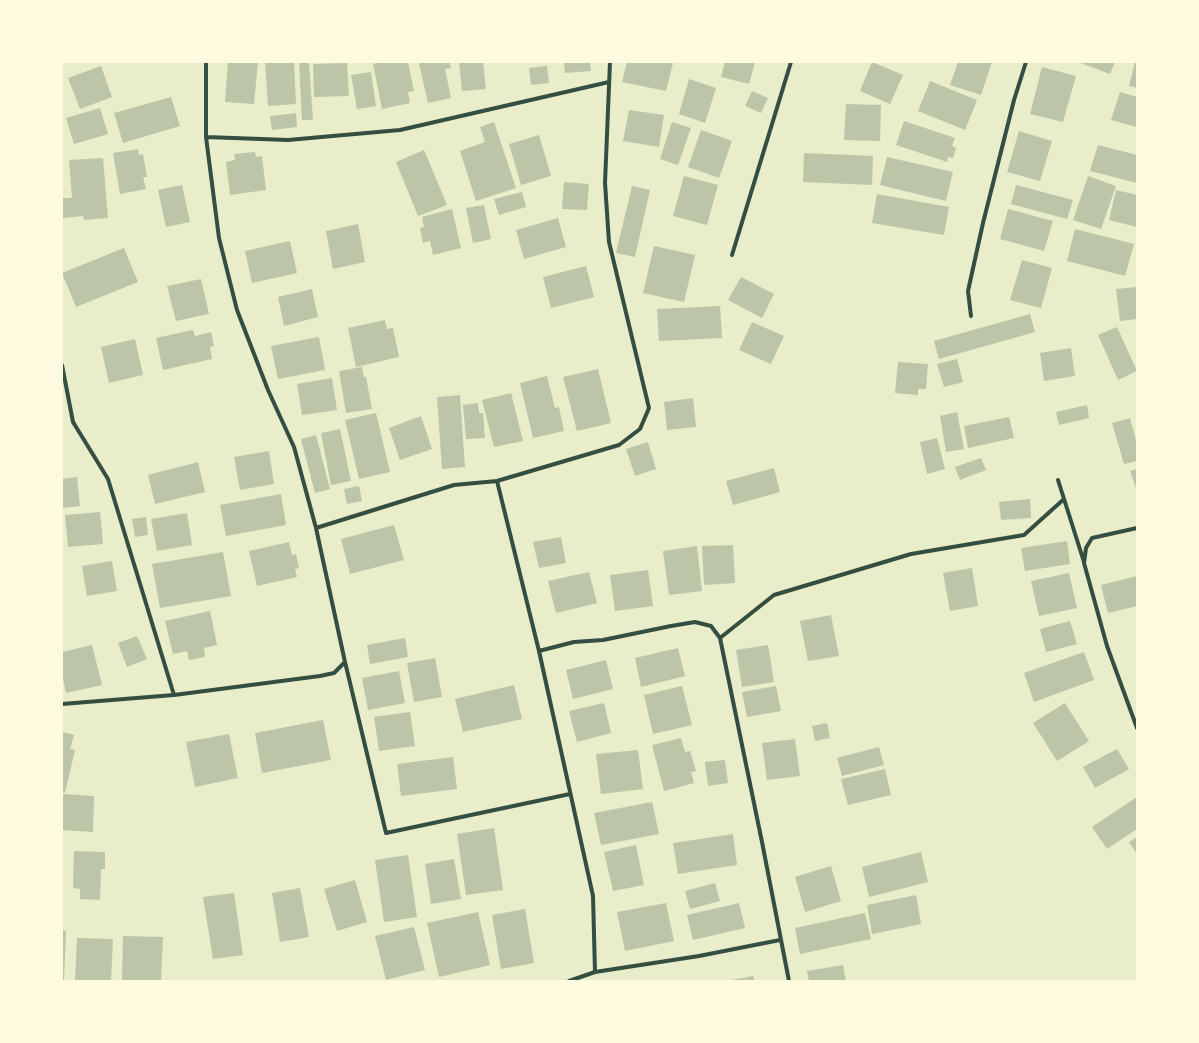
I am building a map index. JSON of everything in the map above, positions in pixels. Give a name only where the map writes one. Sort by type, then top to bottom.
[{"type":"street","points":[[206,62],[206,138],[219,238],[237,310],[268,390],[294,447],[316,528],[345,662],[386,833],[570,794]]},
{"type":"street","points":[[316,528],[454,485],[497,481],[619,444],[640,429],[649,408],[609,242],[605,183],[610,62]]},
{"type":"street","points":[[732,254],[791,62]]},
{"type":"street","points":[[971,316],[968,291],[983,223],[1014,100],[1026,62]]},
{"type":"street","points":[[206,138],[288,140],[400,130],[609,82]]},
{"type":"street","points":[[62,365],[73,422],[108,479],[174,695]]},
{"type":"street","points":[[1058,480],[1084,563],[1107,646],[1137,728]]},
{"type":"street","points":[[497,481],[539,651],[594,896],[595,972]]},
{"type":"street","points":[[720,638],[774,595],[910,554],[1024,534],[1064,499]]},
{"type":"street","points":[[1084,563],[1086,548],[1092,538],[1137,528]]},
{"type":"street","points":[[539,651],[574,642],[604,640],[696,622],[710,626],[720,638],[761,834],[789,981]]},
{"type":"street","points":[[62,704],[174,695],[320,676],[334,673],[345,662]]},
{"type":"street","points":[[569,981],[595,972],[699,956],[780,940]]},
{"type":"building","points":[[228,62],[258,62],[254,104],[225,102]]},
{"type":"building","points":[[265,62],[294,62],[296,104],[268,106]]},
{"type":"building","points":[[299,62],[309,62],[313,120],[302,120]]},
{"type":"building","points":[[382,62],[408,62],[414,91],[408,92],[410,103],[382,109],[373,64]]},
{"type":"building","points":[[449,62],[451,68],[445,69],[451,98],[428,103],[419,63]]},
{"type":"building","points":[[459,62],[483,62],[486,89],[462,91]]},
{"type":"building","points":[[564,62],[590,62],[591,71],[565,73]]},
{"type":"building","points":[[627,62],[673,63],[666,91],[622,82]]},
{"type":"building","points":[[725,62],[755,62],[749,84],[721,77]]},
{"type":"building","points":[[872,62],[903,75],[890,104],[860,91]]},
{"type":"building","points":[[958,62],[992,62],[981,95],[950,85]]},
{"type":"building","points":[[1078,62],[1115,62],[1110,74]]},
{"type":"building","points":[[1135,62],[1137,62],[1137,88],[1129,86]]},
{"type":"building","points":[[347,63],[349,96],[314,97],[313,64]]},
{"type":"building","points":[[101,66],[112,97],[80,109],[68,78]]},
{"type":"building","points":[[547,66],[549,83],[531,85],[529,68]]},
{"type":"building","points":[[1042,67],[1076,76],[1063,122],[1030,114]]},
{"type":"building","points":[[371,72],[376,106],[357,109],[351,75]]},
{"type":"building","points":[[689,79],[716,88],[705,123],[679,114]]},
{"type":"building","points":[[930,81],[977,100],[965,130],[918,111]]},
{"type":"building","points":[[752,91],[768,98],[761,113],[745,106]]},
{"type":"building","points":[[1120,92],[1137,97],[1137,127],[1111,120]]},
{"type":"building","points":[[171,97],[180,126],[123,143],[114,113]]},
{"type":"building","points":[[846,104],[881,105],[880,141],[844,140]]},
{"type":"building","points":[[100,108],[108,134],[74,144],[66,118]]},
{"type":"building","points":[[629,110],[664,115],[659,147],[623,141]]},
{"type":"building","points":[[296,113],[297,127],[272,130],[270,116]]},
{"type":"building","points":[[904,121],[955,138],[952,146],[956,148],[953,158],[948,157],[947,162],[896,145]]},
{"type":"building","points":[[494,122],[516,188],[476,201],[460,151],[485,142],[480,127]]},
{"type":"building","points":[[672,122],[691,128],[678,165],[660,159]]},
{"type":"building","points":[[701,130],[732,141],[719,178],[688,167]]},
{"type":"building","points":[[1019,131],[1052,141],[1040,181],[1007,172]]},
{"type":"building","points":[[539,135],[551,176],[521,185],[509,144]]},
{"type":"building","points":[[1098,145],[1137,155],[1137,183],[1090,171]]},
{"type":"building","points":[[138,149],[139,155],[143,154],[147,177],[143,177],[146,189],[120,194],[113,153]]},
{"type":"building","points":[[424,150],[447,205],[418,216],[396,162]]},
{"type":"building","points":[[255,152],[256,157],[262,156],[266,190],[230,195],[226,162],[235,160],[234,154]]},
{"type":"building","points":[[804,153],[873,156],[872,185],[803,182]]},
{"type":"building","points":[[887,157],[953,172],[946,201],[880,185]]},
{"type":"building","points":[[103,158],[108,218],[84,220],[83,216],[63,218],[62,198],[72,198],[69,160]]},
{"type":"building","points":[[684,176],[718,185],[707,225],[673,216]]},
{"type":"building","points":[[1088,176],[1116,186],[1101,229],[1073,220]]},
{"type":"building","points":[[564,182],[589,184],[587,210],[562,209]]},
{"type":"building","points":[[182,185],[190,222],[166,227],[158,190]]},
{"type":"building","points":[[1016,185],[1073,200],[1067,219],[1011,204]]},
{"type":"building","points":[[632,186],[650,190],[635,257],[616,253]]},
{"type":"building","points":[[1116,190],[1137,195],[1137,227],[1109,220]]},
{"type":"building","points":[[522,192],[526,207],[499,215],[494,199]]},
{"type":"building","points":[[877,194],[949,207],[944,235],[872,223]]},
{"type":"building","points":[[484,205],[491,239],[473,243],[466,208]]},
{"type":"building","points":[[452,209],[461,248],[433,255],[430,241],[423,243],[420,228],[424,227],[422,217]]},
{"type":"building","points":[[1008,209],[1053,221],[1044,251],[1000,239]]},
{"type":"building","points":[[558,218],[566,247],[524,259],[516,230]]},
{"type":"building","points":[[358,224],[365,262],[333,269],[326,231]]},
{"type":"building","points":[[1075,229],[1134,244],[1125,276],[1067,261]]},
{"type":"building","points":[[290,241],[297,273],[252,283],[245,251]]},
{"type":"building","points":[[654,246],[695,255],[684,302],[643,293]]},
{"type":"building","points":[[124,248],[138,282],[76,307],[62,273]]},
{"type":"building","points":[[1022,260],[1052,268],[1041,308],[1010,300]]},
{"type":"building","points":[[586,266],[594,297],[551,308],[543,277]]},
{"type":"building","points":[[741,277],[774,294],[762,318],[728,300]]},
{"type":"building","points":[[201,279],[209,314],[176,321],[167,286]]},
{"type":"building","points":[[1137,287],[1137,319],[1120,321],[1116,289]]},
{"type":"building","points":[[312,289],[318,317],[284,326],[278,297]]},
{"type":"building","points":[[720,306],[722,338],[659,341],[657,309]]},
{"type":"building","points":[[1030,314],[1035,332],[939,359],[934,341]]},
{"type":"building","points":[[385,320],[387,329],[393,328],[399,357],[356,367],[348,328]]},
{"type":"building","points":[[752,322],[784,336],[771,364],[739,350]]},
{"type":"building","points":[[1117,327],[1137,371],[1118,380],[1098,335]]},
{"type":"building","points":[[193,330],[195,336],[211,332],[214,346],[210,347],[212,359],[163,370],[156,338]]},
{"type":"building","points":[[319,337],[325,370],[278,379],[271,346]]},
{"type":"building","points":[[135,339],[143,375],[109,383],[101,347]]},
{"type":"building","points":[[1071,348],[1075,376],[1044,381],[1040,353]]},
{"type":"building","points":[[957,359],[963,382],[944,387],[937,364]]},
{"type":"building","points":[[898,362],[928,364],[926,389],[918,389],[918,395],[895,393]]},
{"type":"building","points":[[362,367],[364,377],[366,377],[372,409],[346,413],[339,371]]},
{"type":"building","points":[[598,369],[611,423],[577,431],[563,377]]},
{"type":"building","points":[[547,376],[555,408],[559,407],[564,431],[533,438],[520,383]]},
{"type":"building","points":[[332,378],[337,410],[302,415],[297,384]]},
{"type":"building","points":[[511,393],[523,441],[494,447],[482,400]]},
{"type":"building","points":[[460,395],[465,467],[442,469],[437,397]]},
{"type":"building","points":[[693,398],[696,427],[667,430],[664,402]]},
{"type":"building","points":[[478,403],[479,413],[483,413],[485,438],[466,439],[463,405]]},
{"type":"building","points":[[1087,405],[1089,418],[1059,425],[1056,412]]},
{"type":"building","points":[[957,412],[964,449],[946,452],[940,416]]},
{"type":"building","points":[[376,413],[390,472],[359,479],[345,420]]},
{"type":"building","points":[[421,416],[432,449],[400,460],[389,428]]},
{"type":"building","points":[[1009,417],[1014,438],[968,448],[964,426]]},
{"type":"building","points":[[1130,418],[1137,444],[1137,461],[1124,464],[1112,423]]},
{"type":"building","points":[[340,429],[351,481],[331,485],[321,433]]},
{"type":"building","points":[[316,435],[330,489],[315,493],[301,439]]},
{"type":"building","points":[[937,438],[945,469],[927,474],[920,442]]},
{"type":"building","points":[[648,442],[656,469],[635,476],[626,449]]},
{"type":"building","points":[[269,451],[274,484],[240,490],[234,457]]},
{"type":"building","points":[[981,458],[986,470],[960,480],[955,467]]},
{"type":"building","points":[[198,462],[205,492],[155,504],[148,475]]},
{"type":"building","points":[[774,468],[780,492],[733,505],[726,481]]},
{"type":"building","points":[[1137,469],[1137,491],[1130,471]]},
{"type":"building","points":[[77,477],[80,506],[62,508],[62,479]]},
{"type":"building","points":[[359,486],[362,501],[347,504],[344,489]]},
{"type":"building","points":[[281,494],[286,525],[226,536],[220,505]]},
{"type":"building","points":[[1030,499],[1031,518],[1001,520],[999,502]]},
{"type":"building","points":[[100,512],[103,544],[68,547],[65,515]]},
{"type":"building","points":[[187,513],[192,545],[157,551],[151,519]]},
{"type":"building","points":[[146,517],[148,535],[135,537],[132,519]]},
{"type":"building","points":[[394,525],[404,560],[350,574],[341,539]]},
{"type":"building","points":[[561,537],[566,563],[539,568],[533,542]]},
{"type":"building","points":[[1067,541],[1070,564],[1025,571],[1021,548]]},
{"type":"building","points":[[289,542],[292,555],[296,554],[299,568],[295,569],[297,577],[257,586],[249,551]]},
{"type":"building","points":[[733,545],[735,583],[704,585],[702,546]]},
{"type":"building","points":[[697,546],[702,591],[669,595],[663,551]]},
{"type":"building","points":[[223,552],[231,596],[160,608],[152,564]]},
{"type":"building","points":[[112,561],[117,591],[87,596],[82,566]]},
{"type":"building","points":[[972,568],[978,606],[950,611],[943,573]]},
{"type":"building","points":[[648,570],[653,606],[615,611],[610,575]]},
{"type":"building","points":[[589,572],[597,603],[556,613],[548,581]]},
{"type":"building","points":[[1069,573],[1077,608],[1039,616],[1031,581]]},
{"type":"building","points":[[1137,576],[1137,606],[1108,613],[1101,585]]},
{"type":"building","points":[[210,611],[217,645],[204,648],[205,657],[189,660],[187,651],[173,654],[165,621]]},
{"type":"building","points":[[831,615],[839,656],[808,661],[800,621]]},
{"type":"building","points":[[1070,621],[1077,644],[1046,652],[1040,629]]},
{"type":"building","points":[[137,636],[147,659],[127,667],[118,643]]},
{"type":"building","points":[[405,638],[408,657],[370,664],[367,645]]},
{"type":"building","points":[[92,645],[102,685],[66,693],[62,674],[62,652]]},
{"type":"building","points":[[768,645],[774,682],[742,687],[736,650]]},
{"type":"building","points":[[678,648],[685,676],[641,687],[635,658]]},
{"type":"building","points":[[1084,652],[1094,680],[1034,702],[1024,673]]},
{"type":"building","points":[[435,658],[442,697],[414,702],[407,663]]},
{"type":"building","points":[[606,660],[613,689],[573,699],[566,670]]},
{"type":"building","points":[[399,671],[405,703],[368,710],[362,678]]},
{"type":"building","points":[[514,685],[522,719],[463,732],[455,699]]},
{"type":"building","points":[[682,686],[692,725],[653,734],[644,695]]},
{"type":"building","points":[[776,686],[781,711],[747,717],[742,692]]},
{"type":"building","points":[[604,703],[611,733],[577,742],[569,711]]},
{"type":"building","points":[[1065,703],[1089,741],[1057,761],[1033,723]]},
{"type":"building","points":[[410,712],[415,746],[379,751],[374,717]]},
{"type":"building","points":[[323,720],[331,760],[262,773],[255,733]]},
{"type":"building","points":[[827,723],[830,738],[815,741],[812,726]]},
{"type":"building","points":[[62,732],[74,735],[70,749],[75,750],[65,793],[62,792]]},
{"type":"building","points":[[229,734],[238,778],[195,787],[186,742]]},
{"type":"building","points":[[681,738],[685,752],[690,751],[696,771],[691,772],[694,783],[664,791],[652,745]]},
{"type":"building","points":[[795,739],[800,776],[767,780],[762,743]]},
{"type":"building","points":[[879,747],[884,765],[842,776],[837,758]]},
{"type":"building","points":[[1117,749],[1129,769],[1095,788],[1083,767]]},
{"type":"building","points":[[638,750],[643,789],[601,794],[596,754]]},
{"type":"building","points":[[453,757],[457,789],[401,796],[397,764]]},
{"type":"building","points":[[725,760],[728,783],[708,786],[705,762]]},
{"type":"building","points":[[885,769],[891,795],[848,805],[841,779]]},
{"type":"building","points":[[63,794],[94,796],[93,832],[62,830]]},
{"type":"building","points":[[1137,797],[1137,829],[1107,849],[1092,827]]},
{"type":"building","points":[[652,802],[659,834],[601,845],[594,813]]},
{"type":"building","points":[[494,828],[503,890],[466,895],[457,834]]},
{"type":"building","points":[[733,834],[737,865],[678,874],[673,843]]},
{"type":"building","points":[[1137,837],[1137,854],[1129,842]]},
{"type":"building","points":[[636,845],[644,885],[613,891],[604,852]]},
{"type":"building","points":[[74,851],[105,852],[105,869],[101,869],[100,900],[80,899],[80,889],[73,888]]},
{"type":"building","points":[[921,852],[928,882],[869,897],[862,867]]},
{"type":"building","points":[[408,855],[417,917],[384,922],[375,860]]},
{"type":"building","points":[[454,859],[461,899],[431,904],[425,864]]},
{"type":"building","points":[[831,866],[841,901],[805,912],[795,877]]},
{"type":"building","points":[[355,880],[367,922],[337,931],[324,889]]},
{"type":"building","points":[[715,883],[720,901],[690,909],[685,891]]},
{"type":"building","points":[[300,888],[309,937],[280,942],[272,893]]},
{"type":"building","points":[[234,893],[243,955],[213,959],[203,897]]},
{"type":"building","points":[[916,895],[921,924],[872,934],[867,905]]},
{"type":"building","points":[[666,903],[674,941],[625,951],[617,912]]},
{"type":"building","points":[[739,903],[745,928],[693,940],[687,915]]},
{"type":"building","points":[[525,909],[534,963],[501,969],[492,915]]},
{"type":"building","points":[[478,912],[490,965],[439,977],[427,923]]},
{"type":"building","points":[[865,913],[871,939],[800,954],[795,928]]},
{"type":"building","points":[[414,927],[425,970],[386,980],[375,936]]},
{"type":"building","points":[[62,930],[66,931],[64,981],[62,981]]},
{"type":"building","points":[[123,936],[163,937],[161,981],[122,981]]},
{"type":"building","points":[[77,938],[113,939],[111,981],[75,981]]},
{"type":"building","points":[[843,965],[846,981],[809,981],[807,971]]},
{"type":"building","points":[[753,976],[755,981],[732,981],[732,980]]}]
